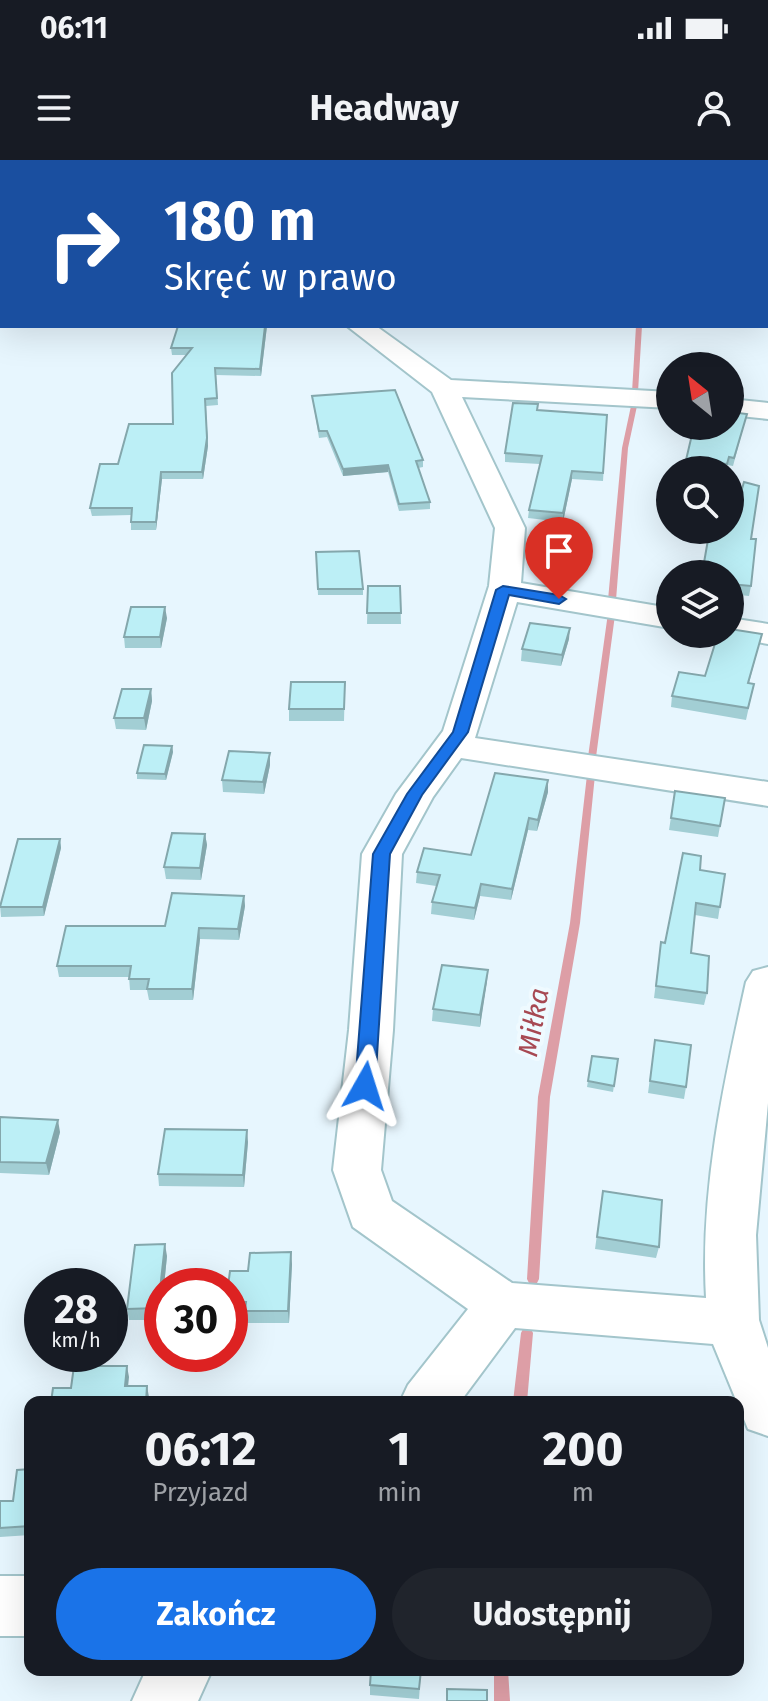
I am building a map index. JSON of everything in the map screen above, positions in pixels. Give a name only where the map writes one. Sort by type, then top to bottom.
[{"type":"street","points":[[363,328],[444,388],[510,528],[503,590],[461,732],[415,794],[382,854],[371,1030],[357,1170],[371,1213],[502,1305],[733,1323]]},
{"type":"street","points":[[444,388],[656,399]]},
{"type":"street","points":[[744,408],[768,411]]},
{"type":"street","points":[[503,590],[656,616]]},
{"type":"street","points":[[744,630],[768,634]]},
{"type":"street","points":[[451,745],[768,794]]},
{"type":"street","points":[[768,982],[748,1077],[731,1214],[733,1323],[768,1411]]},
{"type":"street","points":[[433,1396],[502,1305]]},
{"type":"street","points":[[0,1606],[24,1606]]},
{"type":"street","points":[[164,1701],[178,1676]]},
{"type":"building","points":[[177,328],[265,328],[260,369],[215,368],[217,398],[205,399],[207,438],[202,472],[161,472],[156,522],[131,522],[132,508],[90,508],[100,464],[118,464],[129,424],[173,424],[172,373],[192,348],[171,348]]},
{"type":"building","points":[[395,390],[423,460],[416,461],[430,502],[399,504],[388,465],[343,469],[327,431],[319,431],[312,396]]},
{"type":"building","points":[[513,403],[538,404],[537,410],[607,415],[603,473],[572,471],[563,513],[529,510],[542,456],[505,453]]},
{"type":"building","points":[[691,440],[739,440],[735,456],[687,456]]},
{"type":"building","points":[[744,482],[759,486],[751,539],[756,539],[751,586],[744,585],[744,560],[704,560],[707,544],[744,544]]},
{"type":"building","points":[[359,551],[363,589],[318,589],[316,552]]},
{"type":"building","points":[[368,586],[400,586],[401,613],[367,613]]},
{"type":"building","points":[[131,607],[165,607],[160,637],[124,637]]},
{"type":"building","points":[[530,623],[570,628],[562,655],[522,649]]},
{"type":"building","points":[[744,631],[762,634],[748,683],[754,684],[748,708],[672,696],[679,672],[705,676],[714,648],[744,648]]},
{"type":"building","points":[[291,682],[345,682],[344,709],[289,709]]},
{"type":"building","points":[[122,689],[151,689],[144,718],[114,718]]},
{"type":"building","points":[[144,745],[172,746],[165,774],[137,773]]},
{"type":"building","points":[[229,751],[270,753],[263,782],[222,780]]},
{"type":"building","points":[[495,773],[548,780],[538,820],[529,818],[512,889],[481,884],[475,908],[432,902],[440,875],[417,872],[424,848],[471,855]]},
{"type":"building","points":[[675,791],[725,798],[720,826],[671,818]]},
{"type":"building","points":[[172,833],[205,834],[200,868],[164,867]]},
{"type":"building","points":[[18,839],[60,839],[43,907],[0,907]]},
{"type":"building","points":[[683,853],[701,856],[700,870],[725,874],[720,907],[696,903],[691,953],[709,956],[707,993],[656,986],[661,942],[665,943]]},
{"type":"building","points":[[172,893],[244,896],[238,929],[199,928],[192,989],[147,989],[149,979],[129,979],[131,966],[57,966],[66,926],[165,926]]},
{"type":"building","points":[[442,965],[488,970],[480,1015],[433,1009]]},
{"type":"building","points":[[655,1040],[691,1045],[686,1087],[650,1081]]},
{"type":"building","points":[[592,1056],[618,1059],[614,1086],[588,1081]]},
{"type":"building","points":[[0,1117],[58,1120],[46,1163],[0,1162]]},
{"type":"building","points":[[165,1129],[247,1130],[243,1175],[158,1174]]},
{"type":"building","points":[[603,1191],[662,1200],[659,1247],[597,1237]]},
{"type":"building","points":[[165,1244],[162,1268],[144,1268],[144,1308],[128,1309],[128,1301],[135,1245]]},
{"type":"building","points":[[291,1252],[288,1311],[248,1311],[250,1253]]},
{"type":"building","points":[[73,1372],[126,1372],[125,1386],[147,1386],[146,1396],[52,1396],[53,1388],[71,1388]]},
{"type":"building","points":[[24,1469],[24,1526],[0,1528],[0,1501],[13,1501],[17,1470]]},
{"type":"building","points":[[371,1676],[420,1676],[419,1689],[370,1685]]},
{"type":"building","points":[[447,1689],[487,1690],[487,1701],[447,1701]]},
{"type":"waterway","name":"Miłka","points":[[635,392],[639,328]]},
{"type":"waterway","name":"Miłka","points":[[612,600],[625,448],[634,406]]},
{"type":"waterway","name":"Miłka","points":[[592,757],[611,615]]},
{"type":"waterway","name":"Miłka","points":[[533,1279],[544,1097],[575,923],[591,775]]},
{"type":"waterway","name":"Miłka","points":[[521,1396],[527,1333]]},
{"type":"waterway","name":"Miłka","points":[[501,1676],[502,1701]]},
{"type":"route","points":[[365,1086],[382,854],[415,794],[461,732],[503,590],[559,599]]}]
